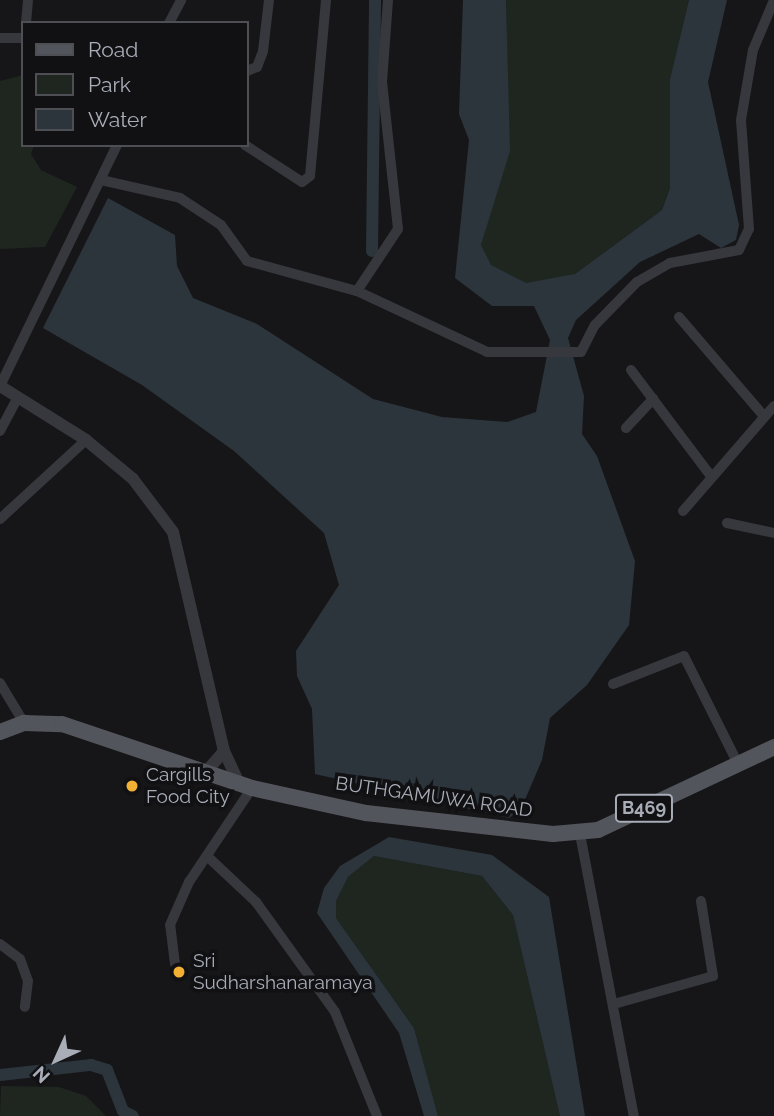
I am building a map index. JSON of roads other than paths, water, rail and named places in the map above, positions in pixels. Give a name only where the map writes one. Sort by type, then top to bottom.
[{"type":"main road","name":"BUTHGAMUWA ROAD","points":[[0,732],[24,723],[62,724],[245,786],[366,813],[580,834],[774,747]]},
{"type":"street","points":[[26,21],[28,0]]},
{"type":"street","points":[[170,21],[181,0]]},
{"type":"street","points":[[248,71],[257,67],[263,51],[269,0]]},
{"type":"street","points":[[248,146],[302,182],[310,176],[326,0]]},
{"type":"street","points":[[357,291],[398,229],[382,82],[388,0]]},
{"type":"street","points":[[101,180],[180,198],[221,225],[247,261],[357,291],[487,352],[537,355],[581,352],[595,325],[637,282],[670,263],[739,250],[749,229],[741,120],[753,50],[774,0]]},
{"type":"street","points":[[0,37],[21,38]]},
{"type":"street","points":[[116,147],[0,386],[86,440],[132,479],[173,532],[224,751],[245,786],[170,925],[175,964]]},
{"type":"street","points":[[679,317],[762,414]]},
{"type":"street","points":[[631,370],[711,476]]},
{"type":"street","points":[[0,431],[18,397]]},
{"type":"street","points":[[626,428],[653,398]]},
{"type":"street","points":[[683,511],[762,414],[774,406]]},
{"type":"street","points":[[0,519],[86,440]]},
{"type":"street","points":[[727,523],[774,533]]},
{"type":"street","points":[[613,684],[684,656],[738,764]]},
{"type":"street","points":[[0,682],[24,723]]},
{"type":"street","points":[[205,773],[224,751]]},
{"type":"street","points":[[580,834],[634,1116]]},
{"type":"street","points":[[207,856],[256,902],[335,1012],[377,1116]]},
{"type":"street","points":[[614,1004],[713,976],[701,901]]},
{"type":"street","points":[[0,944],[20,959],[28,981],[25,1007]]},
{"type":"water","points":[[463,0],[506,0],[510,151],[481,245],[491,265],[526,283],[575,274],[662,210],[670,188],[670,79],[689,0],[727,0],[708,82],[739,225],[736,240],[721,248],[699,234],[640,262],[576,320],[568,338],[584,396],[582,434],[597,456],[635,561],[629,625],[587,685],[550,718],[542,760],[521,809],[509,818],[315,774],[312,709],[297,676],[296,651],[339,585],[324,533],[234,451],[142,385],[43,328],[108,198],[175,235],[177,266],[193,298],[257,324],[373,399],[442,417],[507,422],[536,412],[550,340],[534,306],[492,306],[455,278],[469,140],[459,114]]},
{"type":"water","points":[[389,837],[492,855],[549,897],[585,1116],[560,1116],[513,915],[482,876],[374,856],[348,877],[336,901],[336,918],[414,1028],[438,1116],[424,1116],[399,1033],[317,913],[324,888],[340,866]]},
{"type":"waterway","points":[[372,251],[375,0]]},
{"type":"waterway","points":[[0,1075],[91,1065],[107,1070],[123,1111],[133,1116]]},
{"type":"place","name":"Cargills Food City","points":[[132,786]]},
{"type":"place","name":"Sri Sudharshanaramaya","points":[[179,972]]}]
